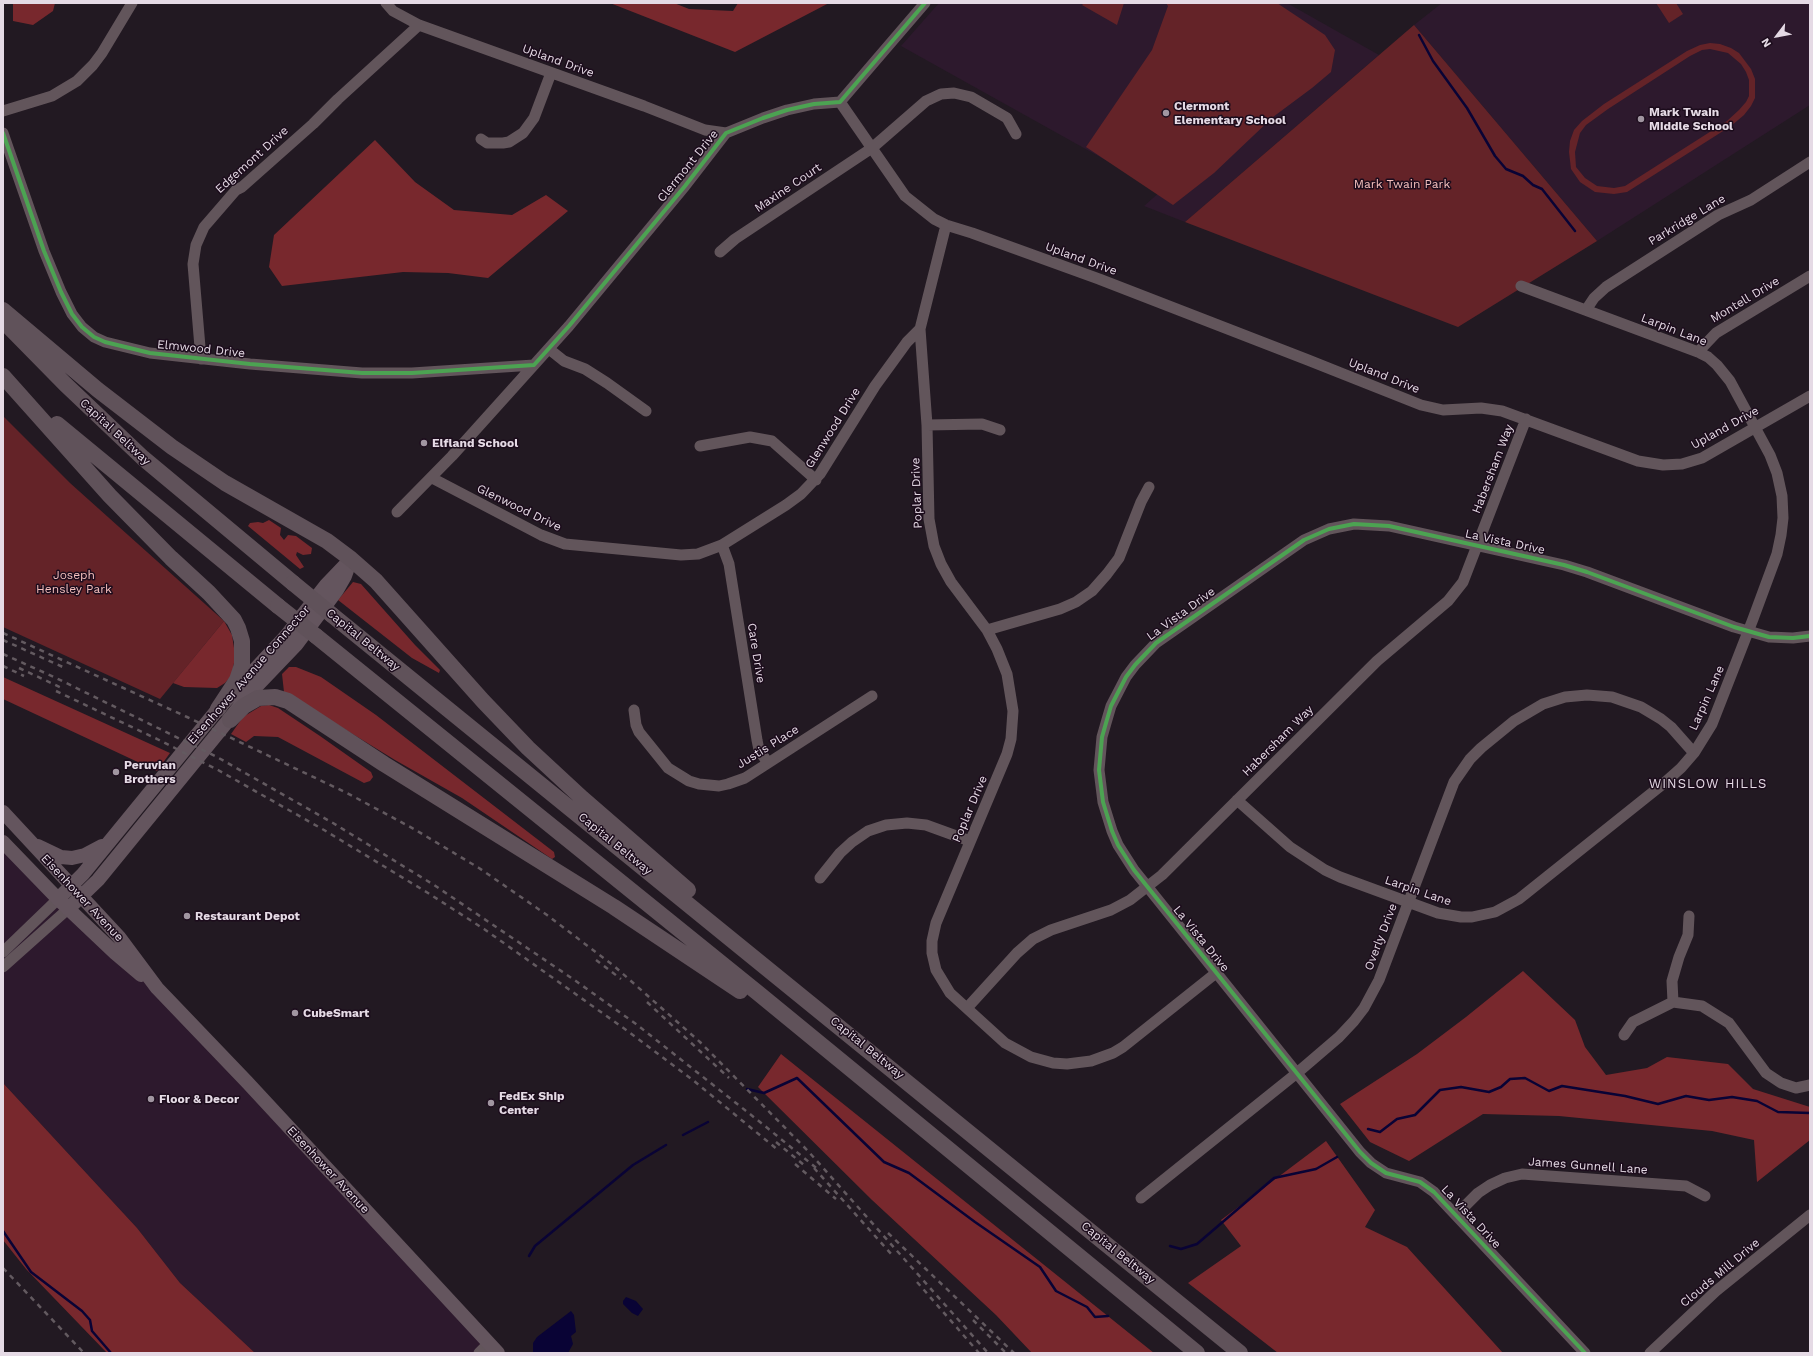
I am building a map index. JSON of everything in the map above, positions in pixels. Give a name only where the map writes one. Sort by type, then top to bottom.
[{"type":"highway","points":[[3,310],[98,390],[172,447],[225,483],[327,541],[351,559],[381,586],[483,701],[528,748],[582,798],[722,920],[838,1025]]},
{"type":"highway","name":"Capital Beltway","points":[[3,321],[65,384],[143,458],[332,615],[1240,1353]]},
{"type":"highway","points":[[3,375],[65,431],[278,606],[727,968],[1197,1353]]},
{"type":"highway","points":[[3,375],[110,496],[171,558],[209,593],[234,620],[242,641],[242,665],[224,714]]},
{"type":"highway","points":[[224,714],[244,706],[258,698],[275,697],[288,701],[384,764],[656,934],[766,1008],[892,1104]]},
{"type":"main road","name":"Eisenhower Avenue Connector","points":[[63,904],[76,891],[112,839],[224,714],[253,690],[296,645],[340,585],[351,559]]},
{"type":"main road","name":"Eisenhower Avenue Connector","points":[[76,891],[98,880],[224,714]]},
{"type":"main road","name":"Eisenhower Avenue","points":[[3,812],[119,937],[157,988]]},
{"type":"main road","points":[[24,836],[51,853],[61,857],[72,858],[95,852],[112,839]]},
{"type":"main road","name":"Eisenhower Avenue","points":[[3,842],[63,904],[115,953],[157,988],[247,1082],[494,1348]]},
{"type":"street","points":[[3,111],[52,96],[77,81],[98,59],[132,3]]},
{"type":"street","name":"Upland Drive","points":[[386,3],[393,11],[419,25],[495,51],[705,130],[726,133]]},
{"type":"street","points":[[920,329],[946,225],[934,219],[906,196],[840,102],[925,3]]},
{"type":"street","name":"Edgemont Drive","points":[[200,358],[193,264],[196,245],[204,227],[236,190],[242,187],[313,124],[338,99],[419,25]]},
{"type":"street","points":[[481,139],[495,144],[503,143],[509,142],[523,133],[534,118],[551,73]]},
{"type":"street","name":"Maxine Court","points":[[720,252],[735,239],[872,148],[926,101],[941,94],[954,93],[971,97],[1007,118],[1016,134]]},
{"type":"street","name":"Clermont Drive","points":[[397,512],[432,478],[549,349],[675,198],[726,133],[787,110],[814,104],[840,102]]},
{"type":"street","name":"Elmwood Drive","points":[[3,133],[49,265],[72,314],[82,327],[94,337],[115,346],[150,353],[362,373],[412,373],[534,365]]},
{"type":"street","name":"Parkridge Lane","points":[[1586,310],[1594,298],[1606,286],[1718,215],[1751,200],[1810,162]]},
{"type":"street","name":"Upland Drive","points":[[946,225],[972,232],[1106,282],[1421,405],[1443,410],[1492,409],[1526,419],[1638,461],[1663,465],[1682,464],[1702,458],[1754,426],[1810,396]]},
{"type":"street","name":"Montell Drive","points":[[1698,352],[1716,333],[1753,309],[1781,295],[1810,276]]},
{"type":"street","name":"Larpin Lane","points":[[1237,800],[1273,834],[1309,860],[1340,877],[1438,913],[1461,917],[1484,915],[1507,906],[1539,884],[1663,784],[1681,768],[1694,753],[1717,713],[1777,554],[1781,535],[1783,518],[1782,496],[1777,473],[1770,455],[1724,372],[1708,357],[1521,286]]},
{"type":"street","name":"Poplar Drive","points":[[920,329],[927,425],[929,519],[934,546],[941,564],[951,582],[987,630],[997,649],[1007,674],[1012,700],[1013,724],[1006,754],[936,923],[932,941],[934,962],[940,980],[950,992],[1006,1043],[1024,1054],[1053,1063],[1081,1063],[1102,1058],[1123,1047],[1216,973]]},
{"type":"street","name":"Glenwood Drive","points":[[432,478],[541,535],[565,544],[681,555],[698,554],[722,545],[786,505],[816,480],[875,386],[907,342],[920,329]]},
{"type":"street","points":[[549,349],[564,361],[585,369],[607,383],[646,411]]},
{"type":"street","name":"Habersham Way","points":[[967,1008],[1017,953],[1033,940],[1051,930],[1111,910],[1130,900],[1162,875],[1377,661],[1448,601],[1463,582],[1526,419]]},
{"type":"street","points":[[927,425],[982,424],[1000,430]]},
{"type":"street","points":[[700,446],[750,437],[772,441],[816,480]]},
{"type":"street","points":[[987,630],[1060,609],[1076,602],[1092,591],[1119,558],[1141,502],[1149,487]]},
{"type":"street","name":"La Vista Drive","points":[[1585,1353],[1434,1192],[1420,1182],[1386,1173],[1371,1163],[1360,1152],[1147,887],[1126,858],[1112,831],[1103,802],[1099,770],[1102,737],[1111,706],[1126,677],[1145,653],[1169,633],[1312,536],[1329,529],[1354,524],[1379,524],[1564,565],[1587,572],[1734,627],[1780,638],[1810,636]]},
{"type":"street","name":"Care Drive","points":[[722,545],[729,564],[756,740],[759,750],[768,763]]},
{"type":"street","name":"Justis Place","points":[[634,710],[636,725],[644,738],[668,768],[689,781],[709,786],[728,784],[745,778],[872,696]]},
{"type":"street","name":"Overly Drive","points":[[1141,1198],[1297,1073],[1339,1037],[1364,1008],[1379,980],[1449,794],[1460,772],[1481,748],[1514,721],[1533,709],[1554,700],[1575,696],[1598,696],[1622,700],[1641,707],[1661,719],[1671,727],[1694,753]]},
{"type":"street","points":[[820,878],[840,853],[852,842],[868,831],[886,825],[907,823],[926,825],[970,841]]},
{"type":"street","points":[[3,952],[63,904]]},
{"type":"street","points":[[3,967],[63,904]]},
{"type":"street","points":[[1673,1002],[1672,981],[1679,956],[1688,935],[1689,916]]},
{"type":"street","points":[[1624,1035],[1633,1022],[1673,1002],[1702,1006],[1729,1023],[1766,1073],[1781,1083],[1796,1088],[1810,1086]]},
{"type":"street","name":"James Gunnell Lane","points":[[1456,1215],[1478,1193],[1490,1185],[1505,1178],[1522,1174],[1686,1186],[1705,1196]]},
{"type":"street","name":"Clouds Mill Drive","points":[[1650,1353],[1716,1291],[1810,1215]]},
{"type":"street","points":[[479,1353],[494,1348]]},
{"type":"shaded area","points":[[13,3],[55,3],[53,11],[33,25],[13,21]]},
{"type":"shaded area","points":[[610,3],[674,3],[689,9],[733,11],[738,3],[829,3],[735,52]]},
{"type":"shaded area","name":"Clermont Elementary School","points":[[939,3],[1287,3],[1379,55],[1185,222],[1144,206],[1161,191],[901,46]]},
{"type":"shaded area","name":"Mark Twain Middle School","points":[[1442,3],[1810,3],[1810,105],[1597,241],[1414,25]]},
{"type":"shaded area","points":[[375,140],[415,182],[454,210],[512,215],[546,195],[568,211],[488,278],[448,273],[403,272],[282,286],[269,267],[274,235]]},
{"type":"shaded area","points":[[269,520],[281,528],[280,535],[284,540],[288,535],[296,536],[312,548],[311,554],[303,555],[297,552],[296,555],[304,567],[300,569],[248,526],[250,523],[263,523]]},
{"type":"shaded area","points":[[353,582],[361,584],[415,645],[440,670],[439,673],[412,658],[338,600]]},
{"type":"shaded area","points":[[224,621],[232,635],[234,648],[232,675],[225,683],[217,688],[184,687],[173,683]]},
{"type":"shaded area","points":[[289,667],[296,667],[321,677],[376,715],[554,852],[555,857],[552,859],[462,798],[395,760],[284,692],[282,674]]},
{"type":"shaded area","points":[[3,677],[170,753],[157,771],[3,699]]},
{"type":"shaded area","points":[[269,705],[278,708],[320,736],[371,772],[373,777],[370,781],[364,783],[278,737],[254,736],[246,742],[231,734],[243,717],[261,706]]},
{"type":"shaded area","points":[[3,841],[157,988],[499,1353],[255,1353],[180,1283],[137,1228],[3,1083]]},
{"type":"shaded area","points":[[1523,971],[1575,1020],[1585,1047],[1606,1075],[1647,1068],[1667,1057],[1728,1064],[1753,1089],[1810,1107],[1810,1140],[1757,1182],[1754,1140],[1712,1131],[1559,1116],[1483,1114],[1409,1161],[1370,1142],[1340,1104],[1417,1054]]},
{"type":"shaded area","points":[[781,1054],[1154,1353],[1032,1353],[996,1315],[872,1200],[758,1087]]},
{"type":"shaded area","points":[[3,1083],[137,1228],[180,1283],[255,1353],[107,1353],[26,1269],[3,1240]]},
{"type":"shaded area","points":[[1326,1141],[1375,1210],[1365,1227],[1407,1247],[1503,1353],[1278,1353],[1188,1283],[1241,1246],[1221,1220]]},
{"type":"shaded area","points":[[626,1297],[636,1301],[643,1309],[638,1316],[632,1313],[623,1304]]},
{"type":"shaded area","points":[[571,1311],[574,1315],[576,1332],[571,1336],[573,1344],[568,1353],[533,1353],[533,1343],[537,1337]]},
{"type":"green space","points":[[1084,3],[1124,3],[1117,25],[1082,5]]},
{"type":"green space","points":[[1166,3],[1277,3],[1325,35],[1335,50],[1331,72],[1273,117],[1214,173],[1173,205],[1086,147],[1152,50],[1168,6]]},
{"type":"green space","points":[[1656,3],[1676,3],[1683,14],[1669,23]]},
{"type":"green space","name":"Mark Twain Park","points":[[1414,25],[1597,241],[1458,327],[1185,222]]},
{"type":"green space","points":[[1710,43],[1720,44],[1731,48],[1739,53],[1751,69],[1755,79],[1755,98],[1744,115],[1731,126],[1627,192],[1614,194],[1595,192],[1580,182],[1571,169],[1569,152],[1570,141],[1574,130],[1582,121],[1604,104],[1687,51],[1700,45]],"holes":[[[1710,49],[1728,53],[1741,64],[1746,72],[1749,80],[1749,96],[1739,110],[1727,121],[1625,186],[1614,188],[1597,186],[1585,178],[1576,167],[1575,152],[1580,133],[1586,125],[1690,56],[1702,50]]]},
{"type":"green space","name":"Joseph Hensley Park","points":[[3,416],[70,483],[224,621],[160,699],[3,627]]},
{"type":"waterway","points":[[1419,35],[1433,61],[1467,108],[1495,156],[1506,169],[1523,176],[1533,185],[1542,189],[1575,231]]},
{"type":"waterway","points":[[747,1089],[764,1093],[797,1078],[884,1162],[909,1173],[975,1222],[1040,1267],[1056,1291],[1087,1307],[1095,1317],[1108,1316]]},
{"type":"waterway","points":[[1368,1129],[1380,1132],[1397,1119],[1415,1115],[1440,1090],[1461,1087],[1489,1092],[1501,1087],[1510,1079],[1525,1078],[1549,1091],[1562,1086],[1625,1096],[1658,1104],[1686,1096],[1709,1100],[1732,1097],[1757,1101],[1778,1112],[1810,1113]]},
{"type":"waterway","points":[[683,1135],[708,1122]]},
{"type":"waterway","points":[[529,1256],[535,1246],[633,1165],[666,1145]]},
{"type":"waterway","points":[[1170,1246],[1181,1249],[1197,1244],[1274,1178],[1316,1169],[1337,1157]]},
{"type":"waterway","points":[[3,1231],[31,1272],[82,1311],[90,1320],[92,1331],[111,1353]]},
{"type":"railway","points":[[3,633],[187,717],[347,793],[414,829],[479,868],[547,915],[614,966],[700,1042],[808,1151],[988,1353]]},
{"type":"railway","points":[[3,640],[65,668]]},
{"type":"railway","points":[[3,654],[54,677],[217,757],[333,823],[434,885],[573,979],[636,1024],[820,1171]]},
{"type":"railway","points":[[3,666],[24,676]]},
{"type":"railway","points":[[19,668],[64,689]]},
{"type":"railway","points":[[56,691],[218,770],[324,830],[428,893],[484,929],[629,1032],[694,1081],[778,1150]]},
{"type":"railway","points":[[596,960],[621,979]]},
{"type":"railway","points":[[647,1002],[729,1078]]},
{"type":"railway","points":[[776,1142],[804,1165]]},
{"type":"railway","points":[[795,1164],[836,1199]]},
{"type":"railway","points":[[814,1168],[893,1256]]},
{"type":"railway","points":[[888,1233],[1014,1353]]},
{"type":"railway","points":[[3,1268],[84,1353]]},
{"type":"railway","points":[[917,1282],[979,1353]]},
{"type":"railway","points":[[973,1320],[1006,1353]]},
{"type":"cycle path","points":[[3,133],[44,251],[61,292],[72,314],[82,327],[94,337],[105,342],[150,353],[250,364],[362,373],[412,373],[534,365],[569,326],[685,186],[726,133],[787,110],[814,104],[840,102],[925,3]]},
{"type":"cycle path","points":[[1585,1353],[1434,1192],[1420,1182],[1386,1173],[1371,1163],[1360,1152],[1134,870],[1118,845],[1103,802],[1099,770],[1102,737],[1111,706],[1126,677],[1156,643],[1304,540],[1329,529],[1354,524],[1389,526],[1564,565],[1587,572],[1734,627],[1769,637],[1793,638],[1810,636]]},
{"type":"place","name":"Clermont Elementary School","points":[[1166,113]]},
{"type":"place","name":"Mark Twain Middle School","points":[[1641,119]]},
{"type":"place","name":"Elfland School","points":[[424,443]]},
{"type":"place","name":"Peruvian Brothers","points":[[116,772]]},
{"type":"place","name":"Restaurant Depot","points":[[187,916]]},
{"type":"place","name":"CubeSmart","points":[[295,1013]]},
{"type":"place","name":"Floor & Decor","points":[[151,1099]]},
{"type":"place","name":"FedEx Ship Center","points":[[491,1103]]},
{"type":"district","name":"WINSLOW HILLS","points":[[1708,784]]}]
